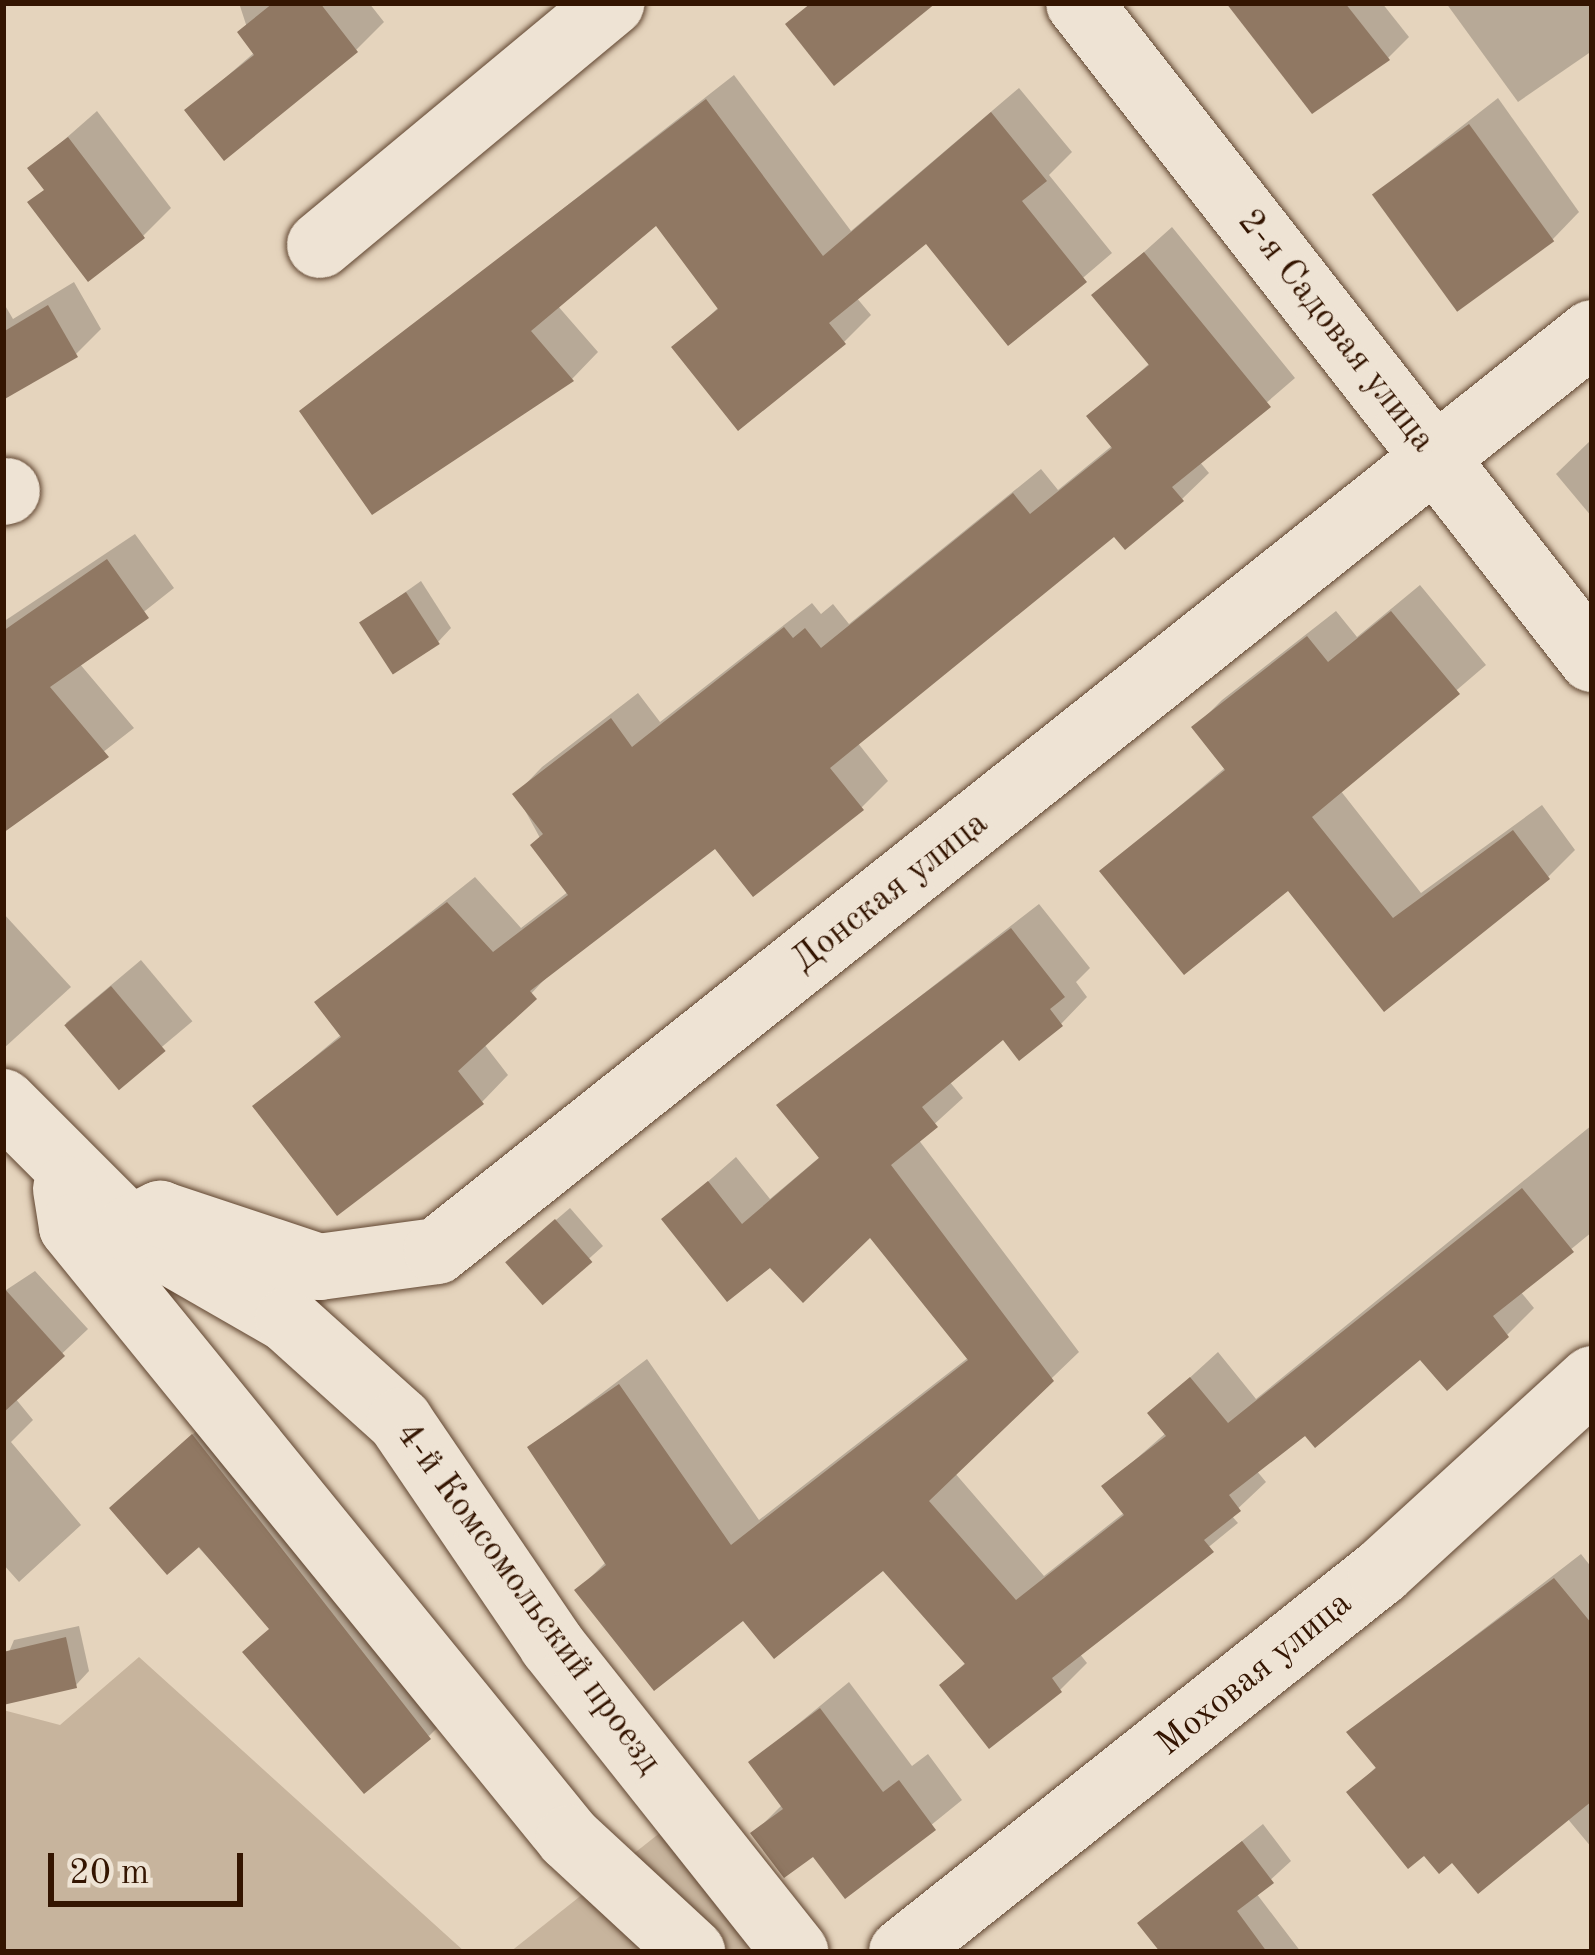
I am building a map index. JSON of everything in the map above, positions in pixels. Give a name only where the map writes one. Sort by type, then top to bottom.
[{"type":"street","points":[[320,245],[612,3]]},
{"type":"street","name":"2-я Садовая улица","points":[[1079,3],[1592,659]]},
{"type":"street","name":"Донская улица","points":[[130,1229],[160,1214],[319,1267],[437,1250],[1592,333]]},
{"type":"street","name":"4-й Комсомольский проезд","points":[[3,1102],[62,1167],[130,1229],[288,1320],[400,1421],[552,1645],[795,1952]]},
{"type":"street","points":[[62,1167],[72,1227],[569,1838],[692,1952]]},
{"type":"street","name":"Моховая улица","points":[[902,1952],[1364,1587],[1592,1379]]},
{"type":"shaded area","points":[[139,1657],[465,1952],[3,1952],[3,1710],[60,1725]]},
{"type":"shaded area","points":[[661,1832],[770,1952],[510,1952]]},
{"type":"building","points":[[273,3],[320,3],[358,52],[224,161],[184,110],[254,55],[237,32]]},
{"type":"building","points":[[811,3],[936,3],[834,86],[785,24]]},
{"type":"building","points":[[1226,3],[1345,3],[1390,60],[1312,114]]},
{"type":"building","points":[[706,99],[823,256],[991,112],[1047,181],[1022,201],[1087,282],[1008,346],[926,244],[829,323],[846,344],[738,431],[671,347],[718,309],[656,226],[531,331],[574,381],[372,515],[299,411]]},
{"type":"building","points":[[1469,124],[1554,241],[1457,312],[1372,195]]},
{"type":"building","points":[[68,137],[145,238],[88,282],[27,202],[44,190],[27,168]]},
{"type":"building","points":[[1144,252],[1271,407],[1172,487],[1184,501],[1125,550],[1114,537],[830,768],[864,810],[753,897],[715,849],[530,991],[537,999],[458,1071],[484,1104],[337,1216],[252,1106],[341,1037],[314,1002],[447,902],[493,952],[568,895],[530,845],[543,834],[512,794],[611,718],[632,747],[784,627],[793,638],[805,628],[821,648],[1013,493],[1030,514],[1112,448],[1086,416],[1149,365],[1091,295]]},
{"type":"building","points":[[48,305],[78,357],[3,400],[3,332]]},
{"type":"building","points":[[107,559],[149,618],[50,687],[109,757],[3,833],[3,631]]},
{"type":"building","points":[[406,592],[440,644],[393,674],[359,622]]},
{"type":"building","points":[[1391,611],[1460,694],[1312,817],[1393,918],[1513,830],[1550,879],[1384,1012],[1288,891],[1184,975],[1099,871],[1225,770],[1191,727],[1307,636],[1328,662]]},
{"type":"building","points":[[1011,928],[1065,997],[1050,1009],[1063,1026],[1019,1061],[1003,1040],[922,1107],[938,1127],[891,1165],[1054,1381],[929,1501],[1016,1600],[1124,1515],[1101,1486],[1166,1436],[1147,1413],[1190,1377],[1228,1423],[1522,1188],[1574,1252],[1493,1316],[1509,1337],[1447,1391],[1420,1360],[1315,1448],[1305,1436],[1229,1495],[1241,1511],[1204,1540],[1214,1552],[1052,1678],[1062,1692],[989,1749],[939,1685],[965,1664],[883,1571],[774,1659],[743,1621],[654,1691],[574,1590],[606,1565],[527,1447],[619,1384],[731,1545],[968,1360],[870,1238],[803,1303],[770,1268],[727,1302],[661,1219],[708,1181],[742,1224],[819,1158],[776,1105]]},
{"type":"building","points":[[111,986],[166,1051],[119,1090],[64,1025]]},
{"type":"building","points":[[555,1219],[592,1262],[543,1305],[505,1262]]},
{"type":"building","points":[[3,1287],[65,1356],[3,1413]]},
{"type":"building","points":[[192,1434],[431,1739],[364,1794],[242,1652],[269,1629],[199,1547],[167,1575],[109,1508]]},
{"type":"building","points":[[1554,1578],[1592,1624],[1592,1801],[1478,1894],[1452,1863],[1439,1874],[1424,1856],[1408,1869],[1346,1792],[1376,1768],[1346,1732]]},
{"type":"building","points":[[66,1637],[77,1688],[3,1705],[3,1652]]},
{"type":"building","points":[[820,1708],[883,1792],[899,1780],[936,1830],[845,1899],[813,1857],[784,1878],[750,1833],[783,1809],[748,1762]]},
{"type":"building","points":[[1242,1841],[1274,1883],[1237,1911],[1267,1952],[1160,1952],[1137,1923]]}]
